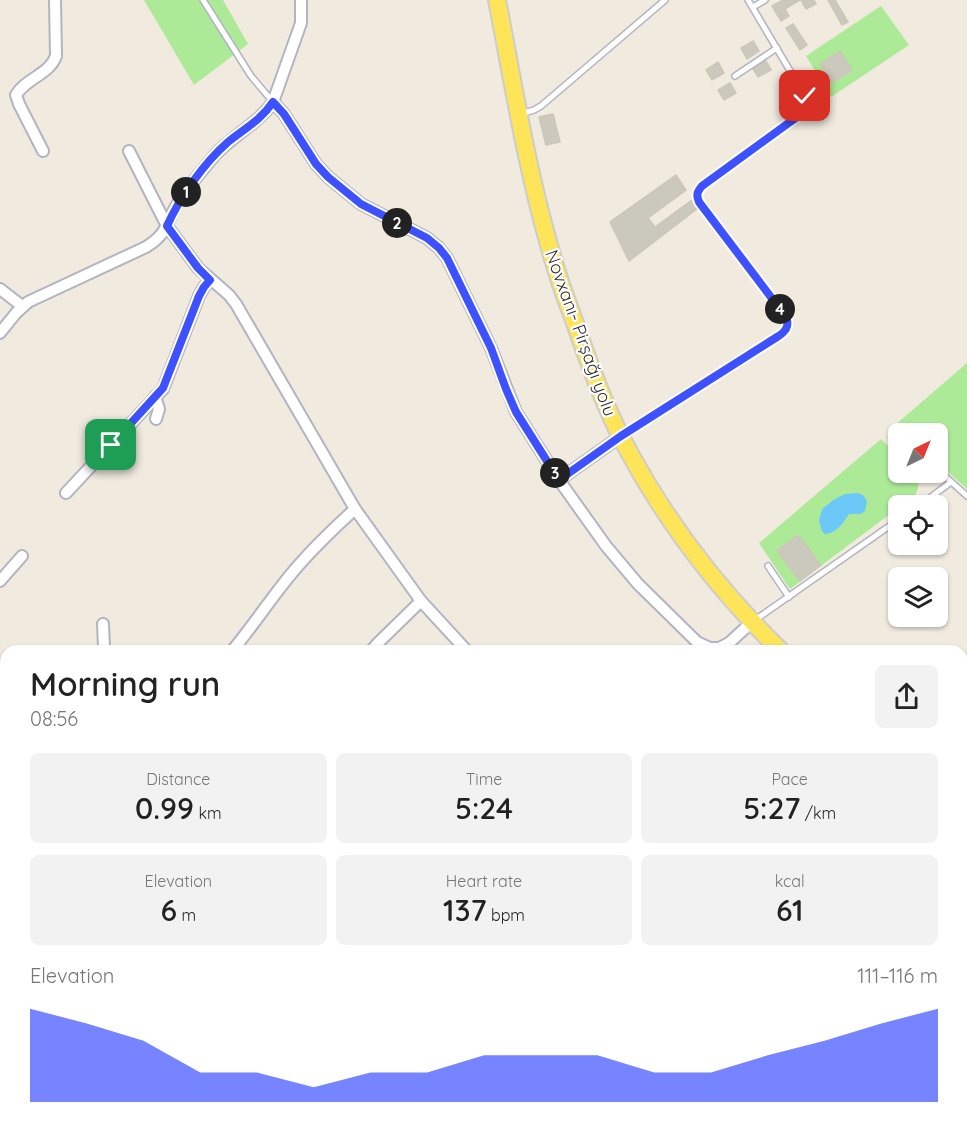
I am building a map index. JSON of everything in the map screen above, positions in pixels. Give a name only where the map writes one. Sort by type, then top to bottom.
[{"type":"main road","name":"Novxanı- Pirşağı yolu","points":[[497,0],[528,160],[542,219],[553,259],[592,371],[621,436],[652,490],[693,551],[752,622],[775,645]]},
{"type":"street","points":[[43,151],[16,95],[20,88],[53,64],[56,56],[55,0]]},
{"type":"street","points":[[0,333],[22,306],[36,297],[146,247],[160,237],[178,203],[201,171],[228,142],[260,118],[273,102],[301,23],[301,0]]},
{"type":"street","points":[[273,102],[284,114],[316,164],[328,177],[361,204],[427,238],[447,258],[491,348],[516,412],[559,480],[606,546],[638,584],[697,642],[704,645]]},
{"type":"street","points":[[129,151],[167,226],[198,268],[236,304],[355,509],[421,601],[461,645]]},
{"type":"street","points":[[66,493],[163,388],[199,296],[210,280]]},
{"type":"street","points":[[0,289],[22,306]]},
{"type":"street","points":[[155,397],[159,409],[156,419]]},
{"type":"street","points":[[559,480],[621,436]]},
{"type":"street","points":[[237,645],[293,571],[355,509]]},
{"type":"street","points":[[0,581],[22,556]]},
{"type":"street","points":[[376,645],[421,601]]},
{"type":"street","points":[[725,645],[752,622]]},
{"type":"street","points":[[104,624],[104,645]]},
{"type":"lane","points":[[203,0],[251,76],[273,102]]},
{"type":"lane","points":[[520,114],[541,106],[665,0]]},
{"type":"lane","points":[[621,436],[777,337],[787,328],[786,317],[696,196],[702,186],[805,109],[805,96],[748,0]]},
{"type":"lane","points":[[753,7],[765,0]]},
{"type":"lane","points":[[735,76],[777,48]]},
{"type":"lane","points":[[948,480],[967,496]]},
{"type":"lane","points":[[934,495],[951,483]]},
{"type":"lane","points":[[752,622],[888,527]]},
{"type":"lane","points":[[768,566],[789,597]]},
{"type":"green space","points":[[144,0],[223,0],[248,44],[194,85]]},
{"type":"green space","points":[[881,6],[909,45],[831,97],[806,56]]},
{"type":"green space","points":[[967,363],[967,489],[948,472],[948,423],[897,423]]},
{"type":"green space","points":[[881,439],[888,446],[888,483],[918,483],[914,495],[888,495],[888,516],[790,589],[759,543]]},
{"type":"water","points":[[845,494],[863,495],[867,501],[865,511],[861,514],[849,514],[836,530],[825,534],[819,521],[822,509]]},
{"type":"building","points":[[783,0],[800,0],[785,9],[789,16],[781,21],[772,6]]},
{"type":"building","points":[[801,0],[814,0],[816,4],[806,9]]},
{"type":"building","points":[[828,0],[835,0],[848,22],[842,25]]},
{"type":"building","points":[[793,24],[807,45],[800,50],[786,28]]},
{"type":"building","points":[[753,41],[759,51],[747,59],[741,48]]},
{"type":"building","points":[[840,51],[852,70],[832,83],[820,64]]},
{"type":"building","points":[[765,59],[771,70],[758,77],[752,67]]},
{"type":"building","points":[[718,62],[724,73],[712,80],[706,70]]},
{"type":"building","points":[[730,83],[736,93],[724,100],[718,90]]},
{"type":"building","points":[[553,114],[560,142],[546,145],[539,117]]},
{"type":"building","points":[[676,175],[686,190],[648,218],[655,227],[692,200],[698,208],[629,261],[610,222]]},
{"type":"building","points":[[798,535],[821,565],[800,581],[777,551]]},
{"type":"route","points":[[111,445],[163,388],[199,296],[210,280],[198,268],[167,226],[173,211],[216,154],[228,142],[248,129],[273,102],[284,114],[316,164],[328,177],[361,204],[427,238],[447,258],[491,348],[516,412],[559,480],[621,436],[777,337],[787,328],[786,317],[696,196],[702,186],[801,114],[805,109],[805,96]]}]
